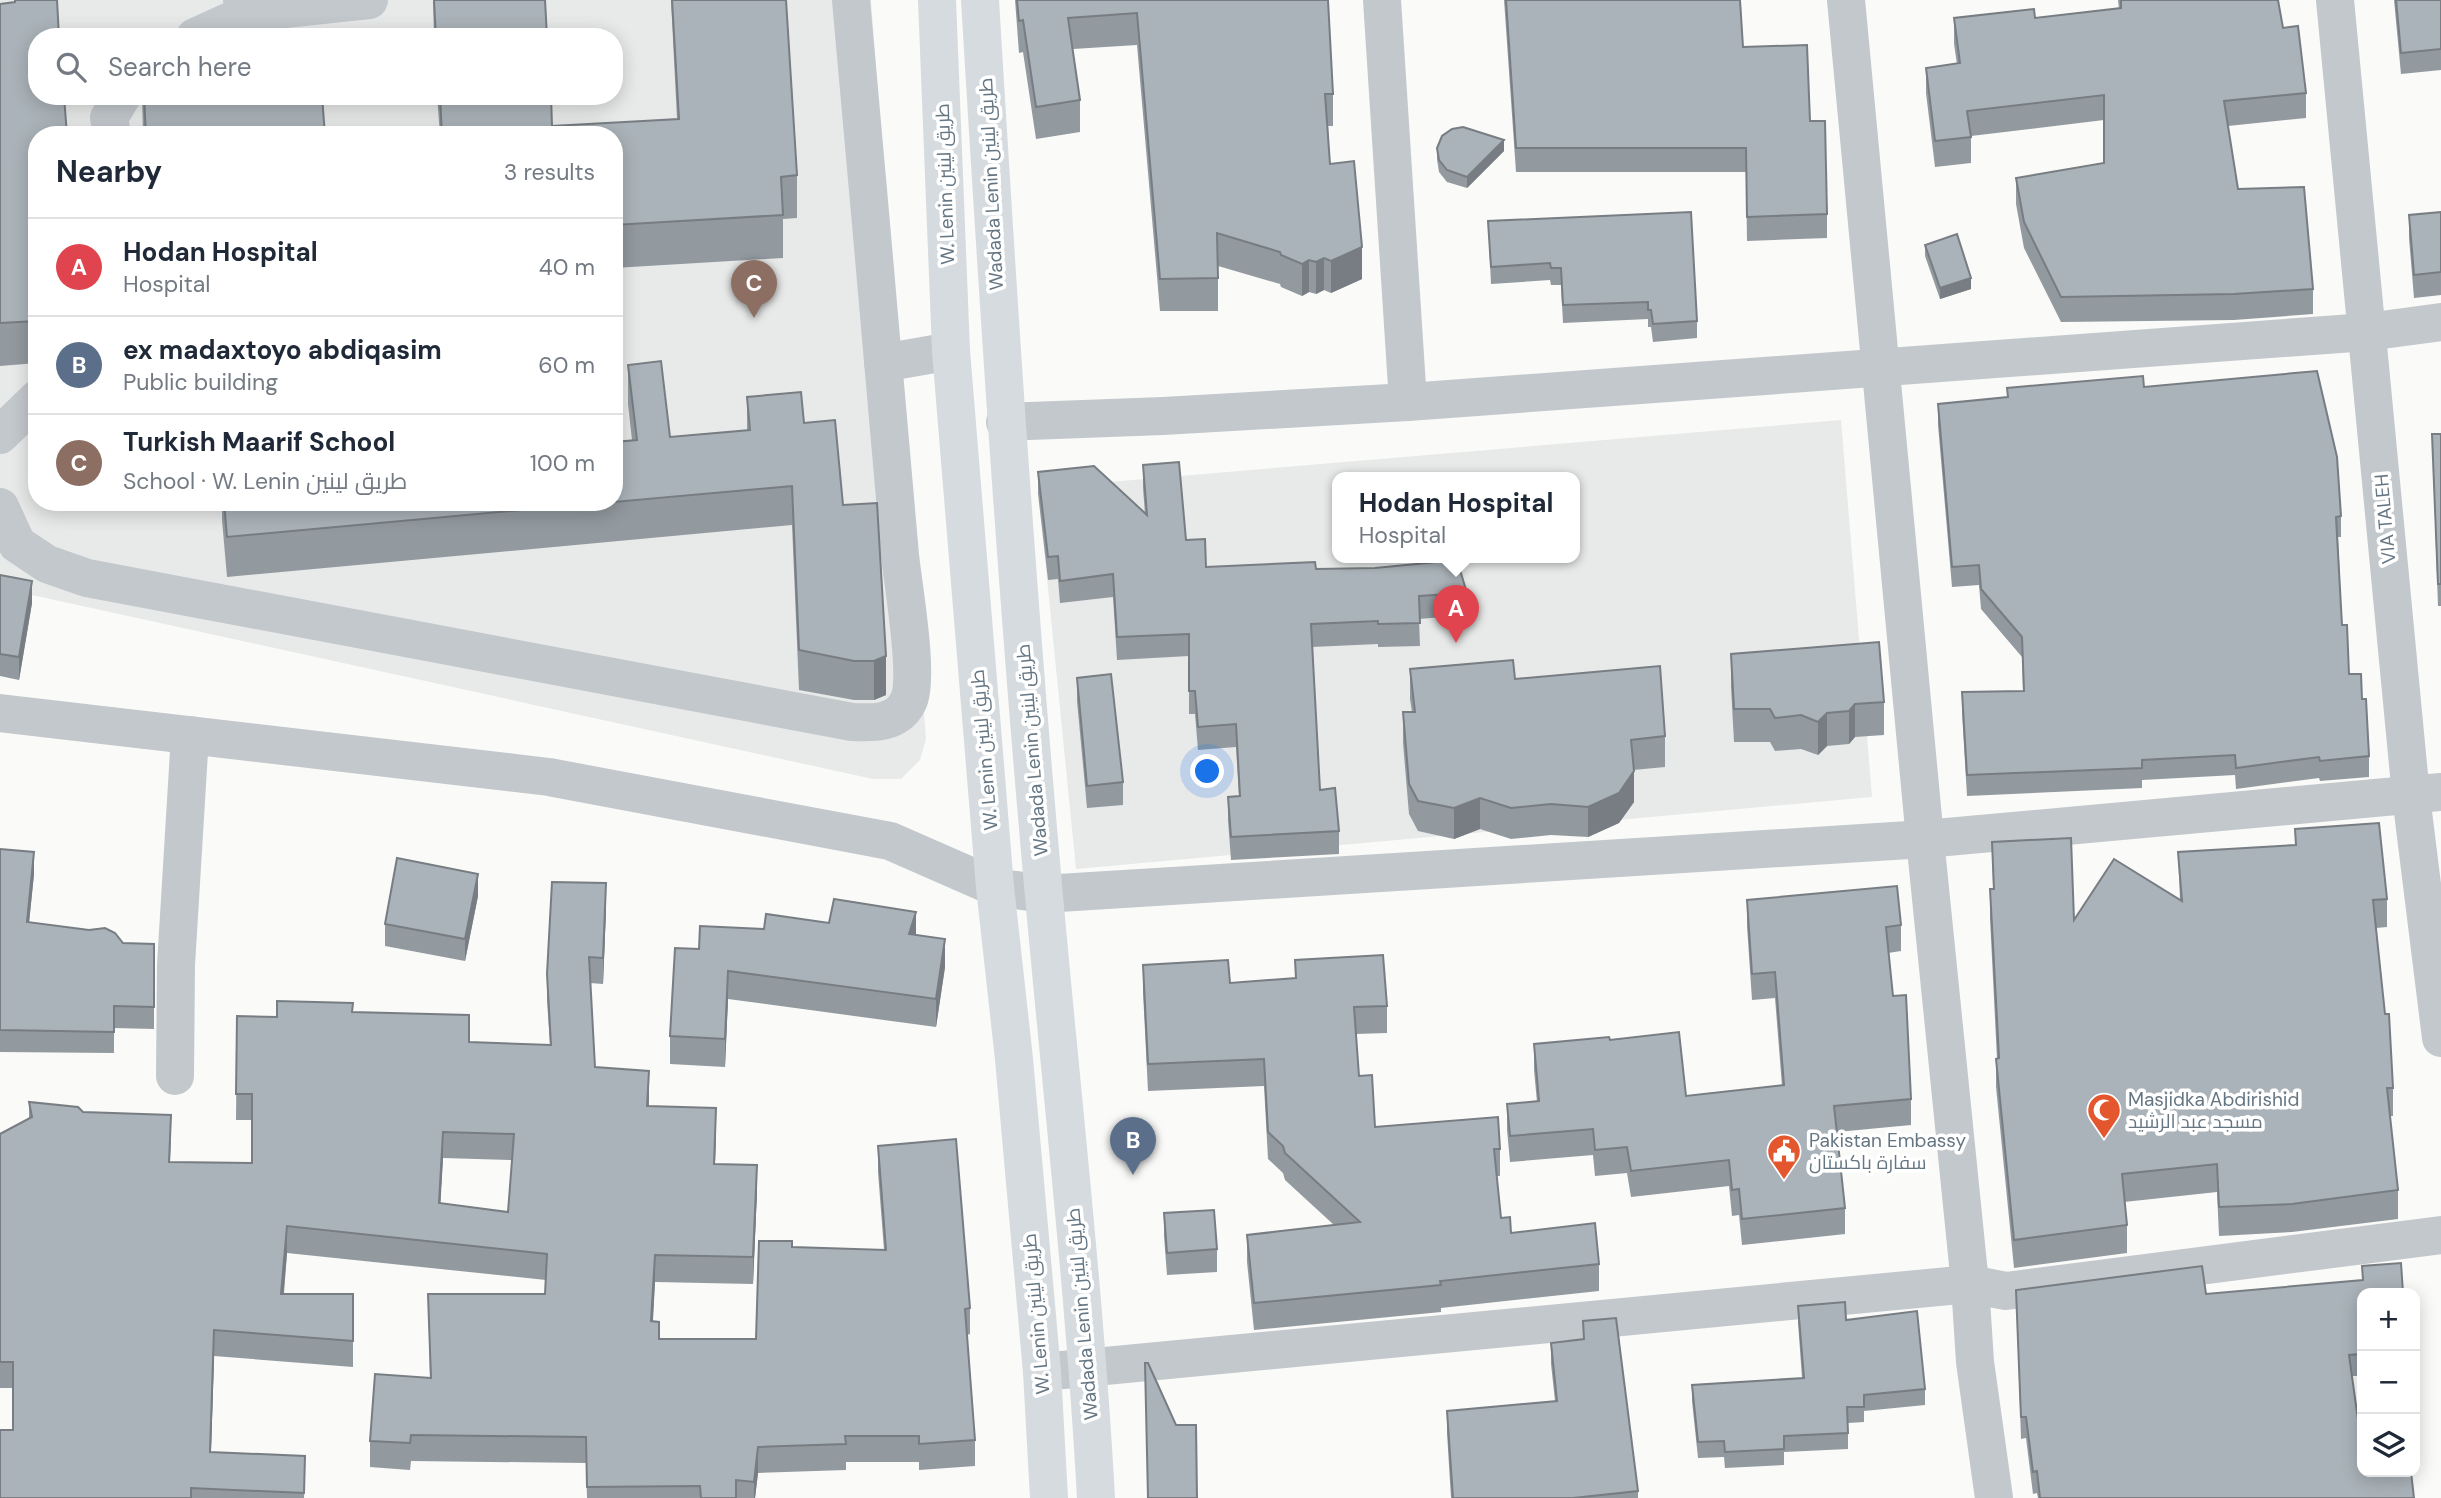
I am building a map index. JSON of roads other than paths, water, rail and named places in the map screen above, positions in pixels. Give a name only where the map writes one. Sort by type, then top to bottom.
[{"type":"main road","name":"W. Lenin طريق لينين","points":[[937,0],[951,351],[995,887],[1014,1059],[1042,1372],[1049,1498]]},
{"type":"main road","name":"Wadada Lenin طريق لينين","points":[[980,0],[1005,422],[1043,894],[1089,1366],[1096,1498]]},
{"type":"street","points":[[210,28],[245,7],[369,0]]},
{"type":"street","points":[[0,507],[17,544],[47,564],[87,578],[852,723],[879,723],[895,717],[908,702],[913,677],[851,0]]},
{"type":"street","points":[[1382,0],[1408,402]]},
{"type":"street","points":[[1846,0],[1970,1284],[1975,1362],[1994,1498]]},
{"type":"street","name":"VIA TALEH","points":[[2335,0],[2367,332],[2426,794],[2441,1038]]},
{"type":"street","points":[[110,126],[109,118],[117,105]]},
{"type":"street","points":[[1005,422],[1408,402],[2367,332],[2441,322]]},
{"type":"street","points":[[883,363],[951,351]]},
{"type":"street","points":[[0,436],[28,408]]},
{"type":"street","points":[[0,713],[549,777],[890,842],[995,887],[1043,894],[1925,839],[2426,794]]},
{"type":"street","points":[[175,1076],[176,965],[190,735]]},
{"type":"street","points":[[1042,1372],[1970,1284],[2006,1292],[2441,1235]]},
{"type":"place","name":"Turkish Maarif School","points":[[754,318]]},
{"type":"place","name":"Hodan Hospital","points":[[1456,643]]},
{"type":"place","name":"Masjidka Abdirishid مسجد عبد الرشيد","points":[[2104,1140]]},
{"type":"place","name":"ex madaxtoyo abdiqasim","points":[[1133,1175]]},
{"type":"place","name":"Pakistan Embassy سفارة باكستان","points":[[1784,1181]]}]
